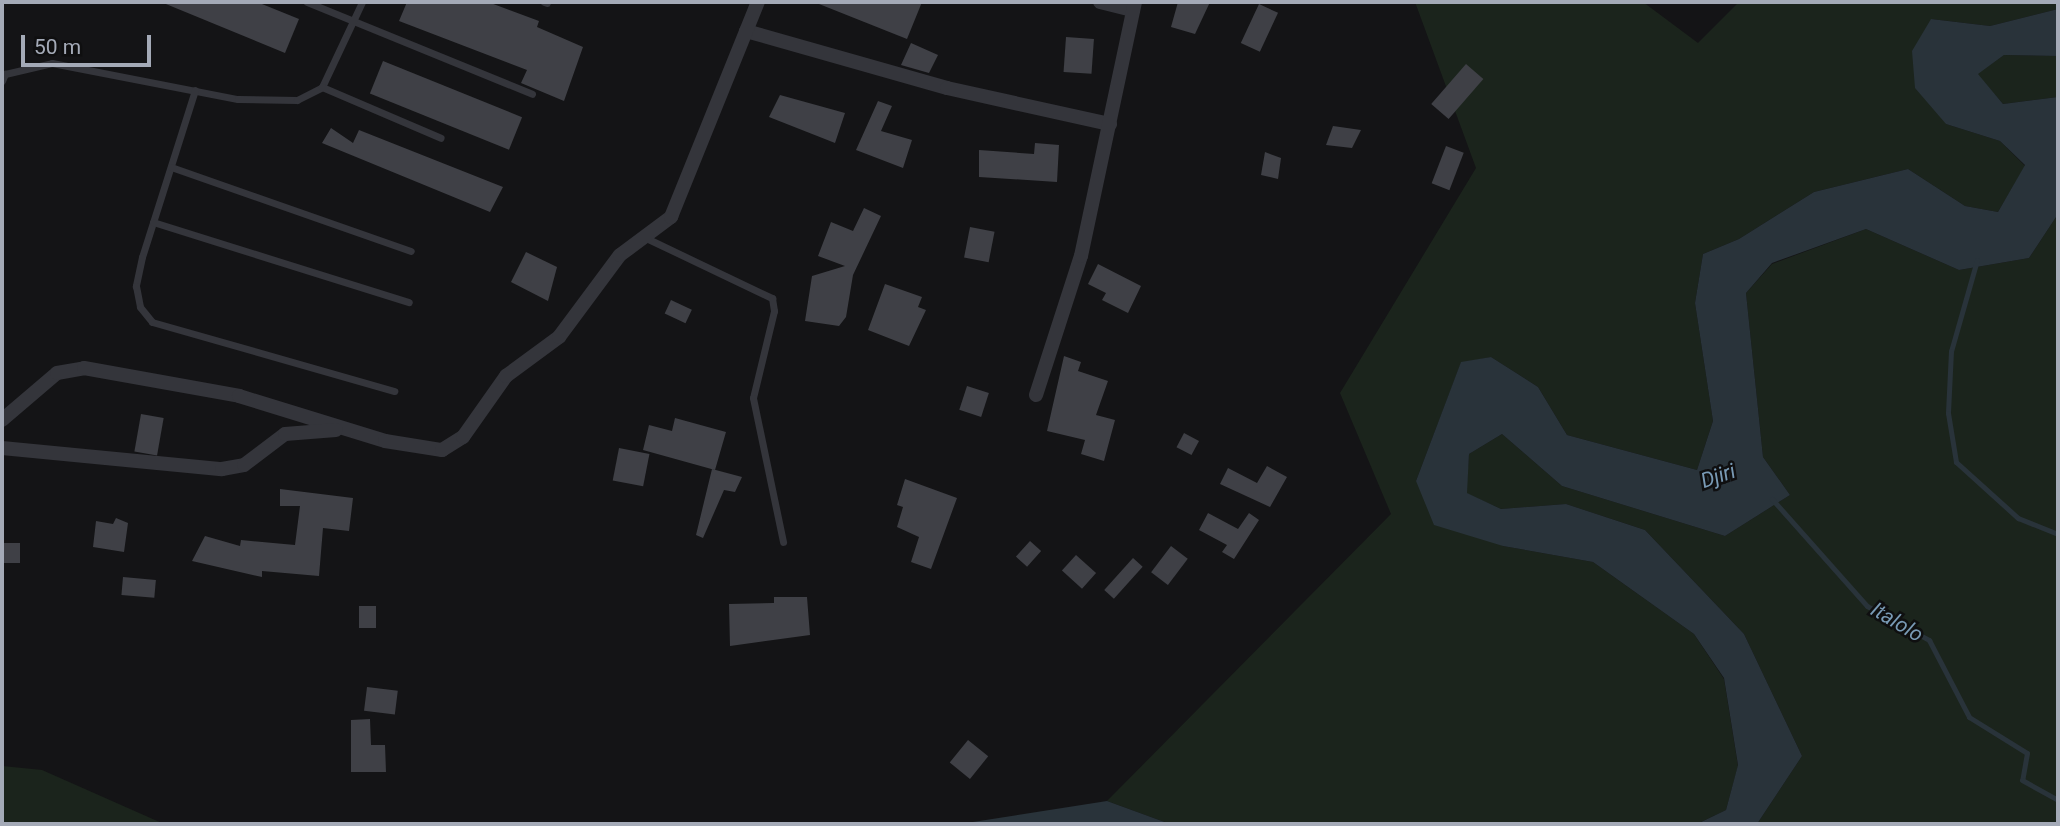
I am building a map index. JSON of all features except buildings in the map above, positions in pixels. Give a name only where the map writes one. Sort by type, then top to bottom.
[{"type":"street","points":[[2,420],[57,373],[84,368],[239,396],[348,430],[442,450],[463,437],[506,376],[559,337],[620,255],[646,238],[681,199],[758,2]]},
{"type":"street","points":[[1036,395],[1081,256],[1134,6],[1100,2]]},
{"type":"street","points":[[746,31],[947,88],[1110,124]]},
{"type":"street","points":[[2,448],[222,469],[244,465],[285,434],[348,430]]},
{"type":"lane","points":[[307,2],[532,94]]},
{"type":"lane","points":[[2,81],[5,74],[52,62],[271,102],[297,100],[322,88],[362,2]]},
{"type":"lane","points":[[322,88],[441,138]]},
{"type":"lane","points":[[195,90],[153,222],[136,286],[140,307],[152,322],[394,391]]},
{"type":"lane","points":[[171,167],[411,251]]},
{"type":"lane","points":[[153,222],[409,302]]},
{"type":"lane","points":[[646,238],[772,298],[774,311],[752,398],[783,542]]},
{"type":"shaded area","points":[[1415,2],[1643,2],[1698,43],[1739,2],[2058,2],[2058,9],[1990,26],[1931,19],[1946,124],[2000,141],[2025,166],[1998,212],[1965,206],[1908,169],[1814,192],[1739,239],[1703,254],[1695,303],[1713,421],[1697,470],[1567,435],[1538,387],[1491,357],[1461,363],[1416,481],[1503,546],[1593,562],[1694,634],[1724,679],[1738,766],[1726,810],[1697,824],[1170,824],[1107,801],[1391,514],[1340,393],[1476,168]]},
{"type":"shaded area","points":[[2004,55],[2058,56],[2058,97],[2003,104],[1977,74]]},
{"type":"shaded area","points":[[2058,214],[2058,824],[1757,824],[1802,756],[1744,634],[1645,530],[1566,504],[1501,509],[1466,493],[1469,454],[1502,434],[1562,486],[1725,536],[1790,495],[1763,457],[1746,293],[1772,264],[1866,229],[1959,270],[2029,258]]},
{"type":"shaded area","points":[[2,766],[42,770],[164,824],[2,824]]},
{"type":"water","name":"Djiri","points":[[2058,9],[2058,56],[2004,55],[1978,74],[2003,104],[2058,97],[2058,214],[2029,258],[1959,270],[1866,229],[1772,263],[1746,293],[1763,457],[1790,495],[1725,536],[1562,486],[1502,434],[1469,454],[1467,493],[1501,509],[1566,504],[1645,530],[1744,634],[1802,756],[1757,824],[1697,824],[1726,810],[1738,765],[1724,678],[1694,634],[1593,562],[1503,546],[1434,525],[1416,481],[1461,362],[1491,357],[1538,387],[1567,435],[1697,470],[1713,421],[1695,303],[1703,254],[1739,239],[1814,192],[1908,169],[1965,206],[1998,212],[2025,165],[2000,141],[1946,124],[1915,88],[1912,51],[1931,19],[1990,26]]},
{"type":"water","points":[[1107,801],[1170,824],[960,824]]},
{"type":"waterway","points":[[1977,260],[1951,351],[1948,413],[1956,462],[2018,518],[2058,534]]},
{"type":"waterway","name":"Italolo","points":[[1772,499],[1867,606],[1929,640],[1969,717],[2027,753],[2022,780],[2058,800]]}]
